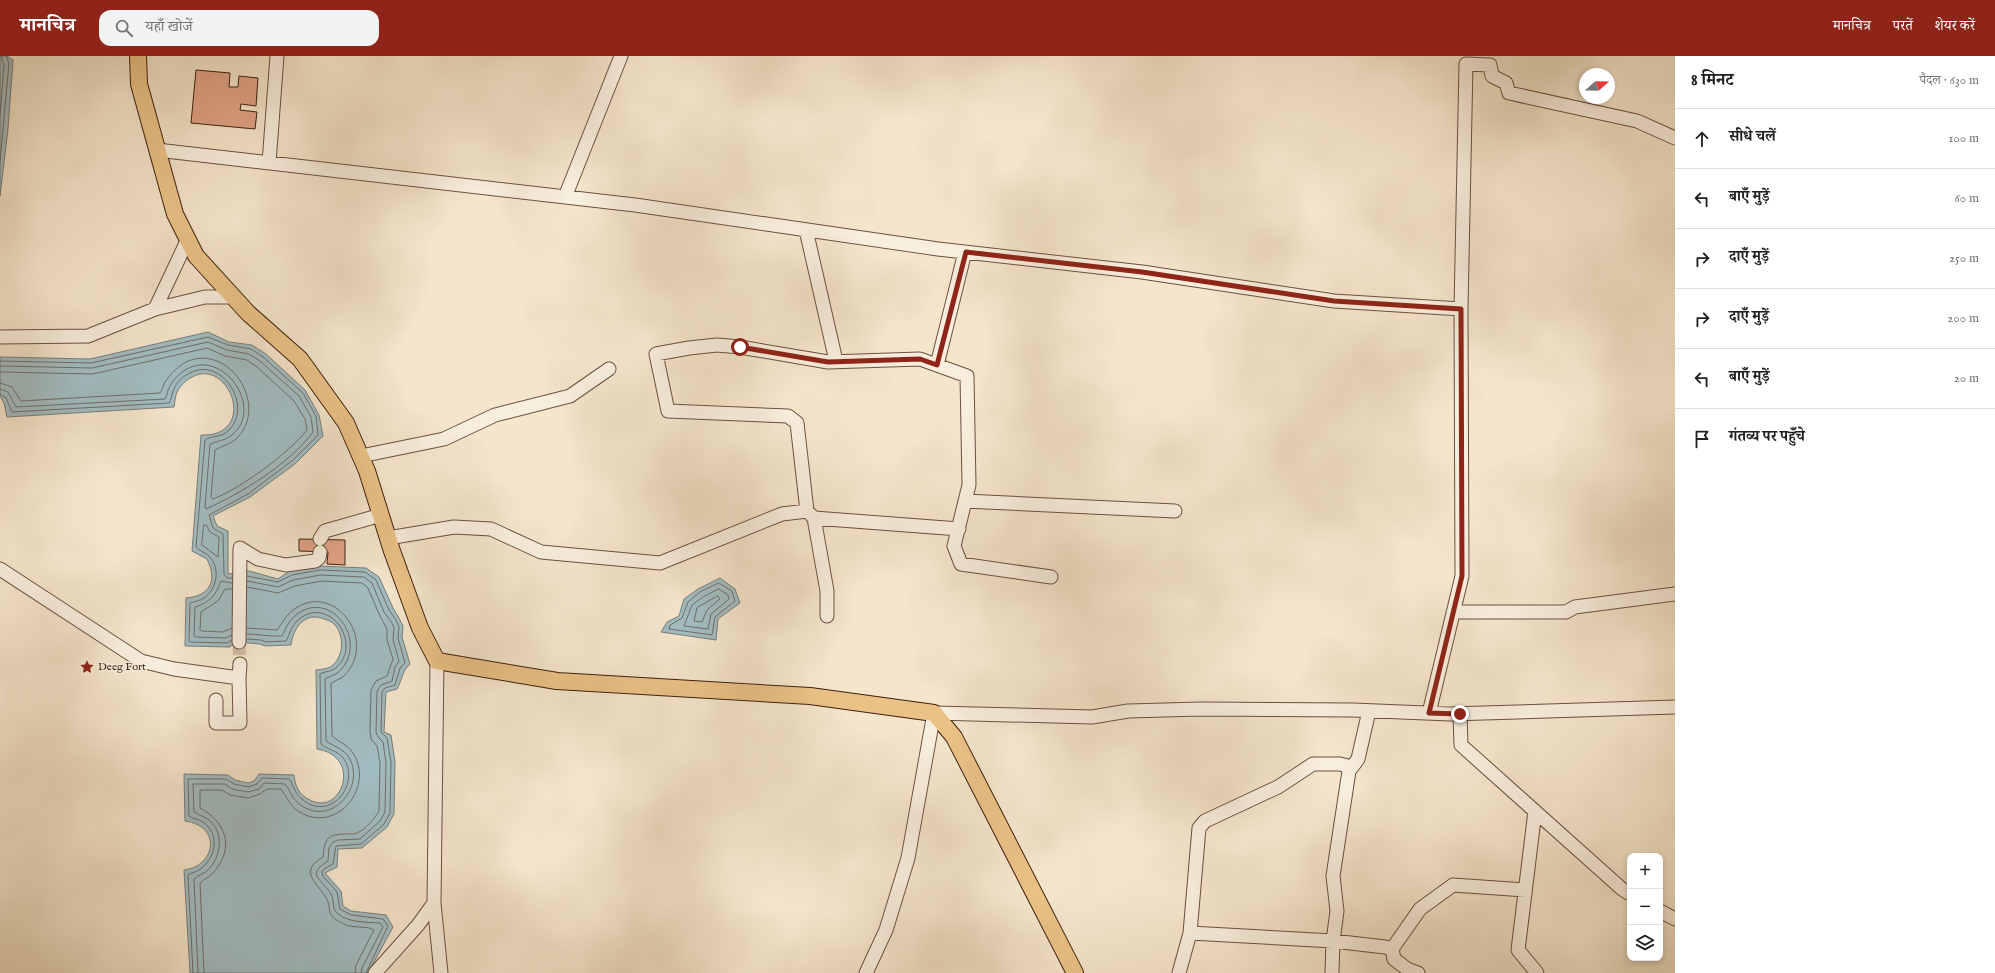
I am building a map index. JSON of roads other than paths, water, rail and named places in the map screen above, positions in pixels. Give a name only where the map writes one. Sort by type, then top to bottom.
[{"type":"main road","points":[[138,56],[139,84],[175,214],[196,256],[248,313],[300,359],[346,423],[368,471],[388,538],[420,628],[437,661],[557,681],[810,696],[934,713],[954,737],[1075,973]]},
{"type":"street","points":[[269,163],[277,56]]},
{"type":"street","points":[[565,197],[620,56]]},
{"type":"street","points":[[1429,713],[1462,576],[1461,309],[1466,60],[1490,64],[1492,76],[1506,83],[1509,93],[1637,121],[1675,138]]},
{"type":"street","points":[[157,150],[635,205],[966,252],[1142,272],[1334,301],[1461,309]]},
{"type":"street","points":[[806,230],[836,361]]},
{"type":"street","points":[[155,309],[188,239]]},
{"type":"street","points":[[937,365],[966,252]]},
{"type":"street","points":[[0,336],[88,336],[155,309],[205,297],[233,297]]},
{"type":"street","points":[[827,616],[827,591],[810,514],[797,423],[788,416],[668,411],[656,354],[717,345],[740,347],[828,362],[920,359],[967,376],[969,485],[954,546],[961,564],[1051,577]]},
{"type":"street","points":[[361,456],[444,439],[495,415],[570,396],[609,369]]},
{"type":"street","points":[[965,501],[1175,511]]},
{"type":"street","points":[[388,538],[454,527],[490,529],[540,552],[660,563],[782,514],[810,514],[959,530]]},
{"type":"street","points":[[239,640],[240,548],[258,559],[286,565],[315,561],[318,558],[324,531],[381,515]]},
{"type":"street","points":[[0,569],[141,661],[174,669],[239,678]]},
{"type":"street","points":[[1453,612],[1566,612],[1575,607],[1675,594]]},
{"type":"street","points":[[437,661],[434,903],[441,973]]},
{"type":"street","points":[[216,700],[216,723],[240,723],[240,664]]},
{"type":"street","points":[[866,973],[886,930],[908,858],[934,713],[1092,717],[1128,711],[1201,709],[1369,711],[1460,714],[1675,707]]},
{"type":"street","points":[[1332,973],[1333,941],[1337,910],[1333,876],[1349,771],[1358,759],[1369,711]]},
{"type":"street","points":[[1460,714],[1461,745],[1627,892]]},
{"type":"street","points":[[1179,973],[1190,933],[1199,828],[1205,820],[1278,787],[1314,764],[1340,764],[1352,767]]},
{"type":"street","points":[[1535,811],[1518,950],[1537,973]]},
{"type":"street","points":[[1418,973],[1407,970],[1394,959],[1392,949],[1420,909],[1453,885],[1525,890]]},
{"type":"street","points":[[375,973],[418,925],[434,903]]},
{"type":"street","points":[[1663,913],[1675,919]]},
{"type":"street","points":[[1190,933],[1333,941],[1392,949]]},
{"type":"water","points":[[0,56],[7,56],[13,60],[8,129],[0,196]]},
{"type":"water","points":[[208,332],[229,342],[252,345],[266,354],[305,390],[319,415],[323,436],[295,464],[250,497],[213,516],[217,526],[228,531],[228,574],[249,571],[278,579],[290,571],[319,566],[366,568],[379,577],[403,626],[402,637],[410,664],[407,667],[397,689],[386,692],[384,732],[391,735],[395,762],[394,814],[387,827],[362,848],[338,849],[337,867],[325,873],[341,891],[343,906],[351,911],[386,915],[393,927],[368,973],[190,973],[184,870],[195,867],[203,861],[208,854],[210,846],[209,838],[205,830],[197,824],[185,821],[184,774],[228,775],[235,780],[248,783],[254,781],[259,774],[294,775],[295,783],[300,793],[310,800],[321,803],[331,800],[338,793],[343,784],[343,773],[340,762],[331,754],[317,749],[316,670],[325,669],[331,666],[337,661],[341,651],[342,645],[340,634],[334,624],[317,617],[306,619],[297,627],[291,645],[265,646],[260,644],[239,642],[233,643],[230,647],[185,646],[186,598],[194,597],[206,591],[212,580],[212,574],[207,559],[192,551],[201,435],[217,433],[228,426],[233,416],[234,405],[230,393],[224,383],[215,376],[204,374],[192,377],[181,385],[178,390],[174,407],[7,417],[4,403],[0,396],[0,357],[90,359]]},
{"type":"water","points":[[720,578],[735,589],[740,603],[718,619],[716,640],[661,632],[667,622],[679,616],[684,599],[698,589]]},
{"type":"tunnel","points":[[239,642],[240,664]]},
{"type":"place","name":"Deeg Fort","points":[[87,667]]}]
